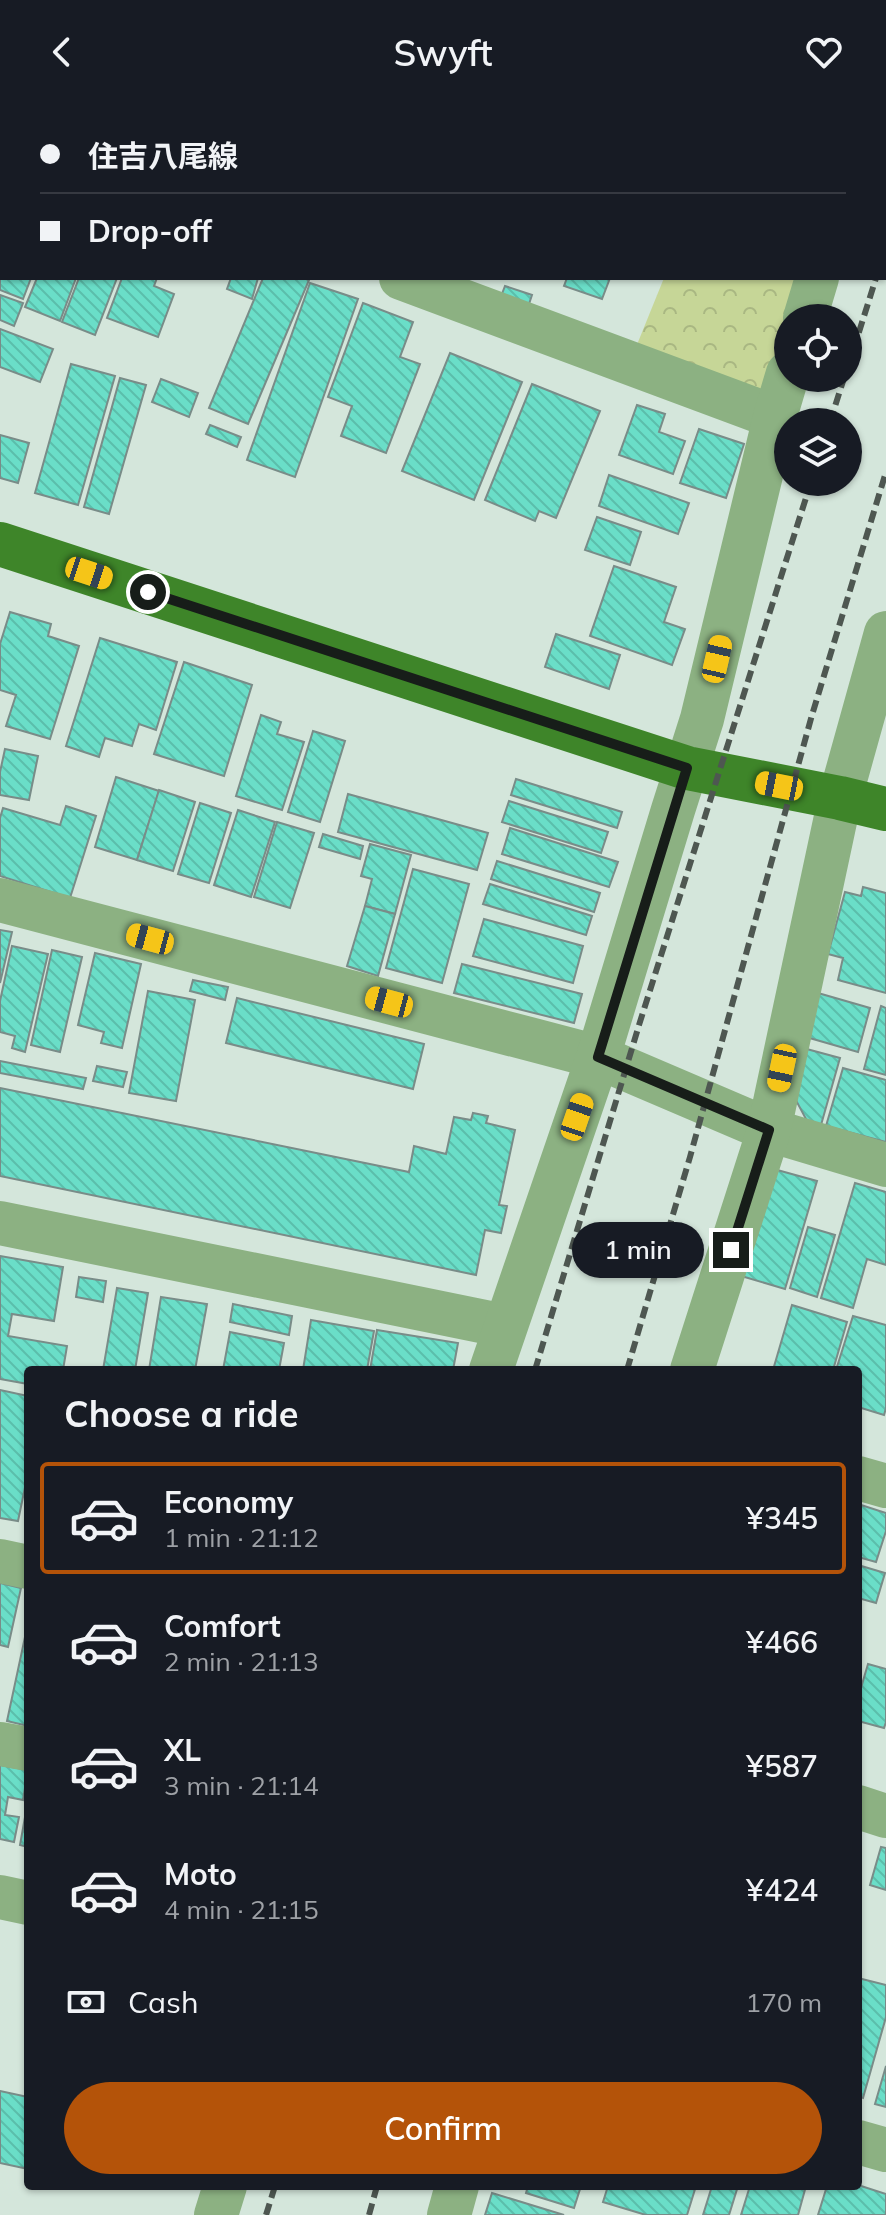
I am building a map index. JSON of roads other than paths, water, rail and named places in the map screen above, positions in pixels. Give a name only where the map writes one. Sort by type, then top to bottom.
[{"type":"main road","points":[[0,544],[687,768],[886,809]]},
{"type":"street","points":[[406,280],[774,417]]},
{"type":"street","points":[[809,304],[816,280]]},
{"type":"street","points":[[492,1366],[598,1057],[702,719],[774,421]]},
{"type":"street","points":[[693,1366],[769,1130],[840,798],[886,633]]},
{"type":"street","points":[[0,900],[598,1057],[769,1130],[886,1165]]},
{"type":"street","points":[[0,1223],[505,1326]]},
{"type":"street","points":[[862,1479],[886,1486]]},
{"type":"street","points":[[0,1561],[24,1566]]},
{"type":"street","points":[[0,1744],[24,1748]]},
{"type":"street","points":[[862,1808],[886,1816]]},
{"type":"street","points":[[0,1897],[24,1902]]},
{"type":"street","points":[[862,2143],[886,2150]]},
{"type":"street","points":[[216,2215],[224,2190]]},
{"type":"street","points":[[449,2215],[456,2190]]},
{"type":"railway","points":[[862,323],[875,280]]},
{"type":"railway","points":[[834,408],[840,392]]},
{"type":"railway","points":[[628,1366],[690,1157],[812,715],[886,472]]},
{"type":"railway","points":[[536,1366],[639,1025],[807,496]]},
{"type":"railway","points":[[266,2215],[274,2190]]},
{"type":"railway","points":[[369,2215],[376,2190]]}]
